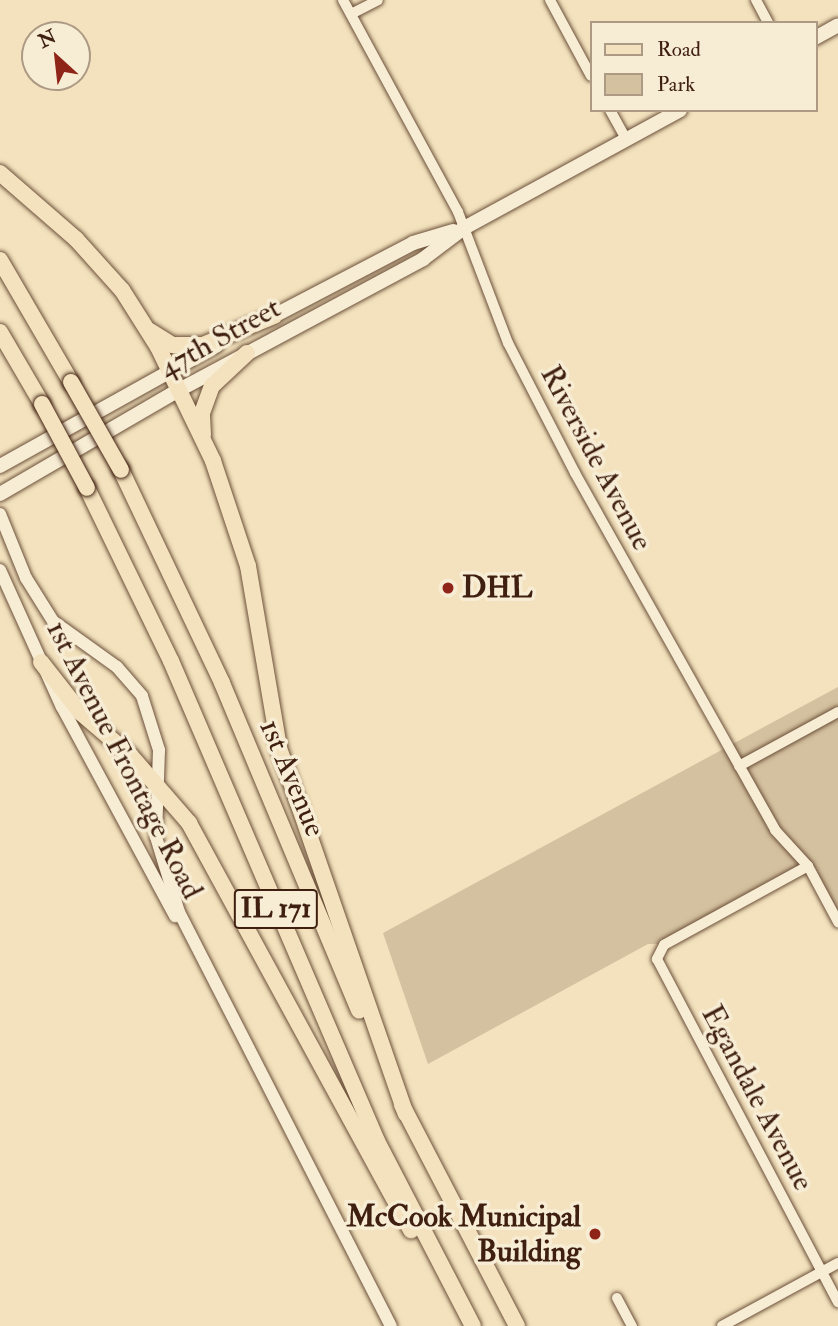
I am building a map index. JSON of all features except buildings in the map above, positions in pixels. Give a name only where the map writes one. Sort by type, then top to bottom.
[{"type":"main road","points":[[817,37],[838,26]]},
{"type":"main road","name":"47th Street","points":[[0,494],[179,390],[423,259],[464,228],[676,112]]},
{"type":"main road","points":[[0,173],[98,261],[147,328],[205,444],[242,538],[279,748],[406,1114]]},
{"type":"main road","name":"47th Street","points":[[0,466],[169,370],[413,243],[464,228]]},
{"type":"main road","name":"1st Avenue","points":[[0,260],[121,470],[222,683],[406,1114],[517,1326]]},
{"type":"main road","points":[[147,328],[172,345],[203,345],[274,316]]},
{"type":"main road","name":"IL 171","points":[[0,332],[87,488],[171,661],[377,1141],[472,1326]]},
{"type":"main road","points":[[205,444],[202,428],[206,399],[227,369],[247,353]]},
{"type":"main road","points":[[41,662],[81,713],[158,785],[207,853],[400,1213],[472,1326]]},
{"type":"street","name":"Riverside Avenue","points":[[343,0],[464,228],[508,343],[656,622],[775,830],[808,866],[838,922]]},
{"type":"street","points":[[351,14],[378,0]]},
{"type":"street","points":[[550,0],[590,74]]},
{"type":"street","points":[[756,0],[767,21]]},
{"type":"street","points":[[611,112],[626,139]]},
{"type":"street","name":"1st Avenue Frontage Road","points":[[0,514],[26,578],[53,621],[117,667],[142,696],[158,742],[158,785],[154,812],[162,863],[206,971]]},
{"type":"street","name":"1st Avenue Frontage Road","points":[[0,570],[41,662],[130,838],[206,971],[391,1326]]},
{"type":"street","points":[[739,766],[838,712]]},
{"type":"street","name":"Egandale Avenue","points":[[808,866],[670,942],[658,953],[661,970],[838,1302]]},
{"type":"street","points":[[722,1326],[838,1263]]},
{"type":"street","points":[[617,1298],[632,1326]]},
{"type":"green space","points":[[838,687],[838,918],[809,864],[662,944],[648,944],[428,1064],[383,933]]},
{"type":"place","name":"DHL","points":[[448,588]]},
{"type":"place","name":"McCook Municipal Building","points":[[595,1234]]}]
